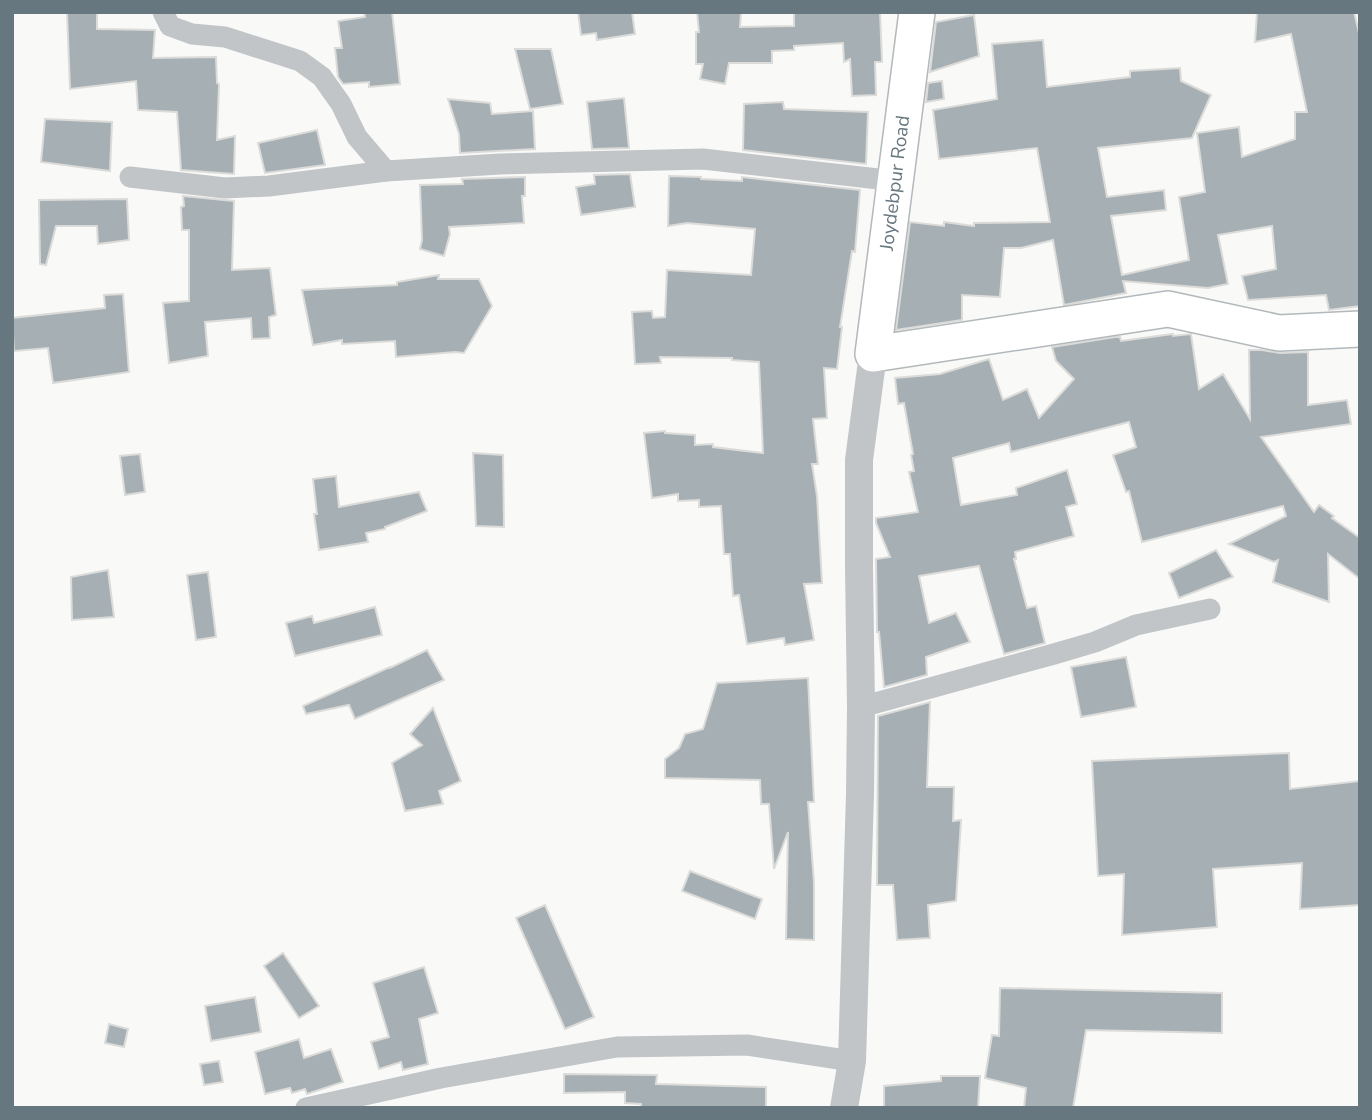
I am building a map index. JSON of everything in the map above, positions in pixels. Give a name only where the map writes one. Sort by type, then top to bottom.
[{"type":"main road","name":"Joydebpur Road","points":[[873,354],[917,12]]},
{"type":"main road","points":[[873,354],[1168,309],[1279,333],[1360,329]]},
{"type":"street","points":[[163,12],[170,26],[192,34],[225,37],[300,61],[322,77],[341,104],[357,136],[386,171]]},
{"type":"street","points":[[130,177],[225,188],[269,186],[386,171],[500,164],[703,159],[896,181]]},
{"type":"street","points":[[844,1108],[852,1061],[861,707],[859,460],[873,354]]},
{"type":"street","points":[[861,707],[1095,642],[1136,625],[1210,609]]},
{"type":"street","points":[[306,1108],[441,1078],[617,1047],[747,1045],[852,1061]]},
{"type":"building","points":[[67,12],[97,12],[97,29],[155,30],[153,58],[216,57],[219,84],[217,140],[235,136],[234,174],[181,170],[177,112],[138,110],[136,81],[70,89]]},
{"type":"building","points":[[364,12],[392,12],[400,84],[369,87],[369,82],[343,84],[338,77],[335,48],[342,48],[338,21],[365,17]]},
{"type":"building","points":[[578,12],[632,12],[635,34],[597,40],[596,33],[581,35]]},
{"type":"building","points":[[697,12],[741,12],[740,27],[794,26],[794,12],[880,12],[882,62],[875,62],[876,95],[852,96],[850,59],[844,62],[843,43],[794,46],[794,50],[772,51],[772,63],[729,63],[725,84],[700,79],[703,64],[696,64],[696,32],[699,32]]},
{"type":"building","points":[[1257,12],[1354,12],[1360,37],[1360,306],[1329,310],[1326,295],[1248,300],[1242,276],[1276,269],[1272,226],[1218,235],[1228,284],[1208,288],[1123,281],[1126,293],[1064,305],[1053,240],[1021,248],[1004,248],[1000,297],[962,295],[962,320],[896,330],[910,222],[944,226],[944,222],[974,226],[974,223],[1050,222],[1037,148],[939,159],[933,110],[997,99],[992,44],[1043,40],[1047,87],[1130,77],[1130,71],[1180,68],[1181,81],[1211,95],[1192,138],[1098,148],[1107,197],[1164,190],[1166,210],[1111,216],[1122,275],[1189,260],[1179,197],[1205,192],[1197,133],[1239,127],[1242,157],[1295,139],[1295,112],[1307,112],[1291,34],[1255,42]]},
{"type":"building","points":[[974,15],[979,56],[930,72],[936,22]]},
{"type":"building","points":[[515,49],[551,49],[563,104],[530,109]]},
{"type":"building","points":[[942,81],[944,99],[926,102],[928,83]]},
{"type":"building","points":[[624,98],[629,148],[592,149],[587,102]]},
{"type":"building","points":[[448,99],[490,103],[492,114],[533,111],[535,149],[460,153],[459,134]]},
{"type":"building","points":[[783,102],[784,109],[868,112],[866,164],[743,150],[744,104]]},
{"type":"building","points":[[45,119],[112,122],[110,171],[41,162]]},
{"type":"building","points":[[317,130],[325,165],[265,173],[258,143]]},
{"type":"building","points":[[630,174],[635,207],[581,215],[576,187],[595,184],[594,175]]},
{"type":"building","points":[[669,176],[742,181],[742,177],[860,190],[855,252],[852,251],[840,327],[837,369],[824,368],[827,418],[813,419],[818,464],[812,464],[817,496],[822,583],[804,584],[814,640],[785,645],[784,638],[747,644],[739,595],[733,596],[730,554],[724,554],[721,506],[699,507],[699,500],[678,501],[678,494],[652,498],[644,433],[665,431],[695,435],[695,445],[713,444],[713,447],[763,453],[759,362],[732,358],[660,357],[661,363],[635,364],[632,312],[652,311],[653,318],[665,317],[667,270],[751,275],[755,229],[687,223],[668,226]]},
{"type":"building","points":[[525,177],[525,196],[522,196],[524,223],[449,227],[450,234],[444,256],[420,249],[420,185],[463,184],[462,179]]},
{"type":"building","points":[[183,196],[234,201],[232,270],[270,268],[276,315],[269,317],[270,338],[252,339],[251,318],[205,322],[208,356],[169,363],[163,303],[189,301],[189,230],[182,230]]},
{"type":"building","points":[[127,199],[129,240],[98,244],[97,226],[56,226],[46,265],[40,264],[39,200]]},
{"type":"building","points":[[439,275],[438,279],[479,279],[492,306],[464,353],[396,357],[395,341],[342,344],[342,340],[313,345],[302,290],[397,285],[397,282]]},
{"type":"building","points":[[123,294],[129,372],[53,383],[48,348],[14,351],[12,318],[105,308],[104,295]]},
{"type":"building","points":[[1191,334],[1199,389],[1223,374],[1250,419],[1249,350],[1308,352],[1308,405],[1347,400],[1351,424],[1261,437],[1314,512],[1319,505],[1360,538],[1360,579],[1328,554],[1329,602],[1273,582],[1278,560],[1274,562],[1229,544],[1286,516],[1283,506],[1142,542],[1129,491],[1126,492],[1113,455],[1136,447],[1129,422],[1011,452],[1009,443],[953,458],[961,505],[1017,495],[1016,488],[1067,470],[1077,504],[1066,507],[1074,536],[1015,552],[1014,559],[1027,608],[1036,606],[1045,643],[1004,654],[979,566],[919,576],[929,623],[956,613],[970,642],[926,657],[927,675],[884,687],[877,632],[876,559],[890,557],[876,518],[918,512],[909,472],[914,471],[913,454],[904,403],[898,404],[895,378],[940,374],[989,359],[1003,400],[1027,389],[1039,418],[1074,379],[1056,361],[1052,347],[1115,337],[1120,337],[1121,341]]},
{"type":"building","points":[[473,453],[503,455],[504,527],[476,526]]},
{"type":"building","points":[[140,454],[145,492],[125,495],[120,456]]},
{"type":"building","points":[[336,476],[339,507],[419,492],[427,511],[385,529],[366,533],[368,542],[319,550],[313,479]]},
{"type":"building","points":[[1216,550],[1233,577],[1179,598],[1169,573]]},
{"type":"building","points":[[108,570],[114,617],[72,620],[71,577]]},
{"type":"building","points":[[208,572],[216,637],[196,640],[187,575]]},
{"type":"building","points":[[375,607],[382,635],[295,656],[286,623],[312,616],[314,623]]},
{"type":"building","points":[[427,650],[444,680],[355,719],[349,705],[306,714],[303,706]]},
{"type":"building","points":[[1126,657],[1136,707],[1081,717],[1071,667]]},
{"type":"building","points":[[808,678],[814,802],[808,802],[814,883],[814,940],[786,939],[788,832],[774,869],[769,804],[761,804],[760,780],[665,778],[665,759],[679,748],[685,734],[703,729],[717,683]]},
{"type":"building","points":[[930,702],[927,787],[954,787],[953,821],[961,820],[956,901],[928,905],[930,938],[897,940],[893,885],[877,885],[878,716]]},
{"type":"building","points":[[433,708],[461,781],[439,791],[443,804],[405,811],[392,763],[422,745],[410,734]]},
{"type":"building","points":[[1289,753],[1290,789],[1360,781],[1360,905],[1300,909],[1302,863],[1213,869],[1217,927],[1122,935],[1124,874],[1098,876],[1092,761]]},
{"type":"building","points":[[690,871],[762,899],[755,919],[682,891]]},
{"type":"building","points":[[545,905],[594,1017],[565,1029],[516,918]]},
{"type":"building","points":[[283,953],[319,1006],[299,1018],[264,966]]},
{"type":"building","points":[[424,967],[438,1013],[419,1019],[428,1064],[403,1070],[401,1062],[379,1069],[371,1042],[389,1037],[373,983]]},
{"type":"building","points":[[1000,988],[1222,993],[1222,1033],[1086,1030],[1073,1108],[1024,1108],[1026,1088],[985,1078],[992,1035],[999,1036]]},
{"type":"building","points":[[255,997],[261,1032],[211,1041],[205,1006]]},
{"type":"building","points":[[109,1024],[128,1029],[124,1047],[105,1043]]},
{"type":"building","points":[[299,1039],[304,1058],[331,1049],[343,1082],[307,1094],[305,1089],[292,1093],[290,1088],[265,1094],[255,1052]]},
{"type":"building","points":[[219,1061],[223,1082],[204,1085],[200,1064]]},
{"type":"building","points":[[564,1074],[657,1075],[656,1084],[766,1087],[766,1108],[641,1108],[641,1104],[625,1103],[625,1092],[564,1093]]},
{"type":"building","points":[[941,1076],[980,1076],[978,1108],[884,1108],[884,1086],[941,1081]]}]
